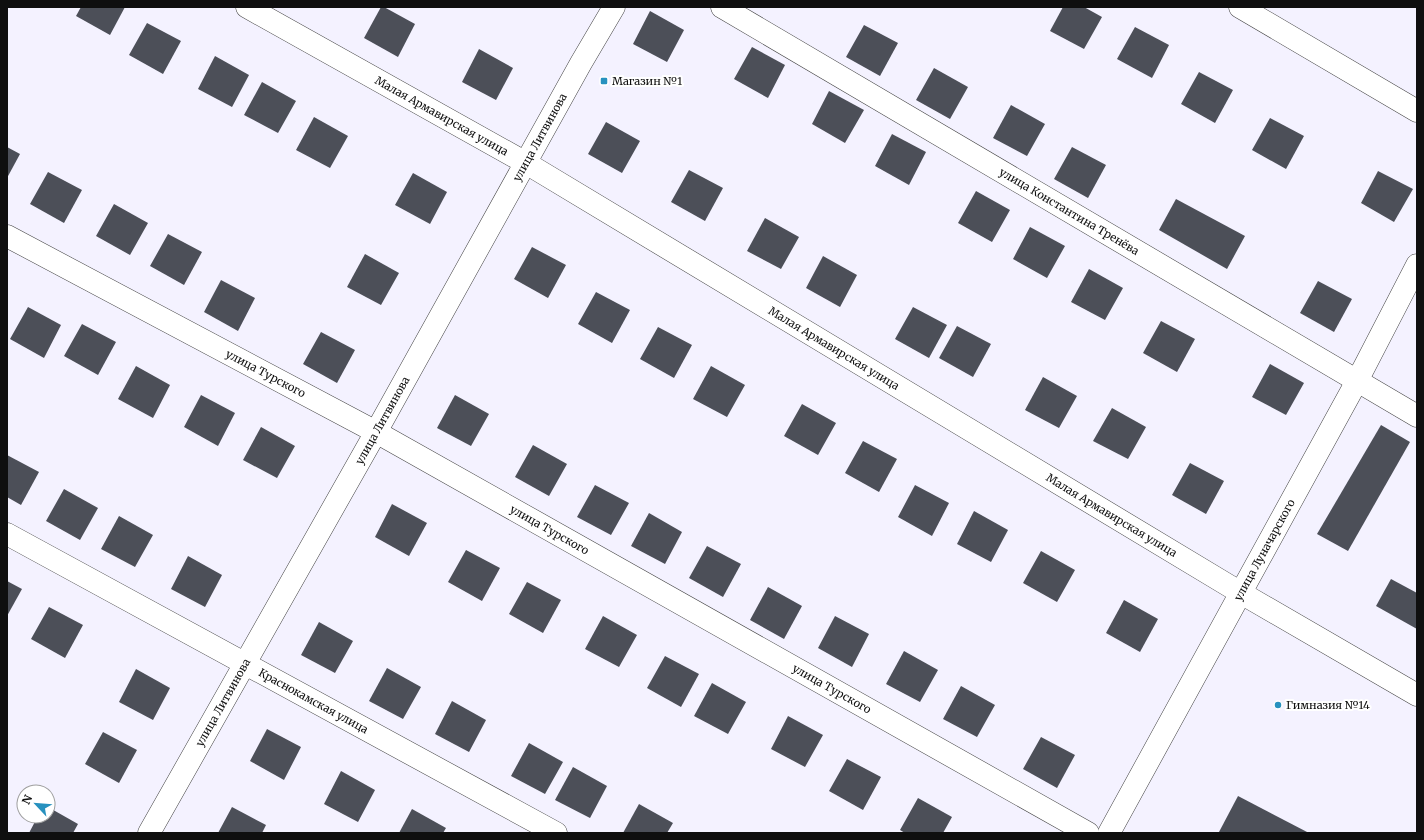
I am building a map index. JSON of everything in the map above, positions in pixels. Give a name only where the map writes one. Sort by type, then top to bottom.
[{"type":"street","name":"Малая Армавирская улица","points":[[247,7],[526,163],[1241,593],[1417,695]]},
{"type":"street","name":"улица Литвинова","points":[[149,833],[246,664],[614,7]]},
{"type":"street","name":"улица Константина Тренёва","points":[[722,7],[1417,416]]},
{"type":"street","points":[[1240,7],[1417,111]]},
{"type":"street","name":"улица Турского","points":[[7,236],[376,432],[1088,833]]},
{"type":"street","name":"улица Луначарского","points":[[1109,833],[1357,381],[1417,265]]},
{"type":"street","name":"Краснокамская улица","points":[[7,534],[556,833]]},
{"type":"building","points":[[81,7],[125,7],[110,35],[76,16]]},
{"type":"building","points":[[381,7],[384,7],[415,24],[398,57],[364,38]]},
{"type":"building","points":[[1063,7],[1084,7],[1102,17],[1084,49],[1050,31]]},
{"type":"building","points":[[650,11],[684,30],[667,62],[633,44]]},
{"type":"building","points":[[147,23],[181,41],[163,74],[129,55]]},
{"type":"building","points":[[864,25],[898,43],[880,76],[846,57]]},
{"type":"building","points":[[1135,27],[1169,45],[1152,78],[1117,59]]},
{"type":"building","points":[[752,47],[785,65],[768,98],[734,79]]},
{"type":"building","points":[[479,49],[513,68],[496,100],[462,82]]},
{"type":"building","points":[[215,56],[249,75],[232,107],[198,89]]},
{"type":"building","points":[[934,68],[968,87],[950,119],[916,100]]},
{"type":"building","points":[[1199,72],[1233,90],[1215,123],[1181,104]]},
{"type":"building","points":[[262,82],[296,101],[278,133],[244,115]]},
{"type":"building","points":[[829,91],[864,110],[845,143],[812,124]]},
{"type":"building","points":[[1011,105],[1045,124],[1027,156],[993,138]]},
{"type":"building","points":[[314,117],[348,136],[330,168],[296,150]]},
{"type":"building","points":[[1270,118],[1304,136],[1286,169],[1252,150]]},
{"type":"building","points":[[606,122],[640,141],[622,173],[588,154]]},
{"type":"building","points":[[892,134],[926,152],[909,185],[875,166]]},
{"type":"building","points":[[7,147],[20,154],[7,178]]},
{"type":"building","points":[[1072,147],[1106,165],[1088,198],[1054,179]]},
{"type":"building","points":[[689,170],[723,188],[705,221],[671,202]]},
{"type":"building","points":[[1378,171],[1413,189],[1394,222],[1361,203]]},
{"type":"building","points":[[48,172],[82,190],[64,223],[30,204]]},
{"type":"building","points":[[413,173],[447,192],[430,224],[395,205]]},
{"type":"building","points":[[976,191],[1010,210],[992,242],[958,223]]},
{"type":"building","points":[[1176,199],[1245,236],[1227,269],[1159,230]]},
{"type":"building","points":[[114,204],[148,223],[130,255],[96,236]]},
{"type":"building","points":[[765,218],[799,237],[781,269],[747,251]]},
{"type":"building","points":[[1030,227],[1065,246],[1047,278],[1013,259]]},
{"type":"building","points":[[168,234],[202,252],[184,285],[150,266]]},
{"type":"building","points":[[532,247],[566,265],[548,298],[514,279]]},
{"type":"building","points":[[365,254],[399,273],[381,305],[347,287]]},
{"type":"building","points":[[823,256],[857,275],[840,307],[806,288]]},
{"type":"building","points":[[1089,269],[1123,288],[1105,320],[1071,302]]},
{"type":"building","points":[[221,280],[255,298],[238,331],[204,312]]},
{"type":"building","points":[[1318,281],[1352,299],[1334,332],[1300,313]]},
{"type":"building","points":[[596,292],[630,310],[612,343],[578,324]]},
{"type":"building","points":[[28,307],[61,325],[44,358],[10,339]]},
{"type":"building","points":[[913,307],[947,325],[929,358],[895,339]]},
{"type":"building","points":[[1161,321],[1195,339],[1177,372],[1143,353]]},
{"type":"building","points":[[82,324],[116,342],[98,375],[64,356]]},
{"type":"building","points":[[957,326],[991,344],[973,377],[939,358]]},
{"type":"building","points":[[658,327],[692,345],[674,378],[640,359]]},
{"type":"building","points":[[321,332],[355,350],[337,383],[303,364]]},
{"type":"building","points":[[1270,364],[1304,383],[1286,415],[1252,397]]},
{"type":"building","points":[[136,366],[170,385],[153,418],[118,399]]},
{"type":"building","points":[[711,366],[745,385],[727,417],[693,399]]},
{"type":"building","points":[[1043,377],[1077,396],[1059,428],[1025,410]]},
{"type":"building","points":[[201,395],[235,413],[218,446],[184,427]]},
{"type":"building","points":[[455,395],[489,414],[471,446],[437,428]]},
{"type":"building","points":[[802,404],[836,423],[818,455],[784,436]]},
{"type":"building","points":[[1112,408],[1146,427],[1128,459],[1093,441]]},
{"type":"building","points":[[1381,425],[1410,442],[1348,551],[1317,534]]},
{"type":"building","points":[[261,427],[295,446],[277,478],[243,460]]},
{"type":"building","points":[[863,441],[897,459],[879,492],[845,473]]},
{"type":"building","points":[[533,445],[567,464],[549,496],[515,477]]},
{"type":"building","points":[[7,455],[39,472],[21,505],[7,497]]},
{"type":"building","points":[[1190,463],[1224,481],[1206,514],[1172,495]]},
{"type":"building","points":[[595,485],[629,503],[611,535],[577,517]]},
{"type":"building","points":[[915,485],[949,503],[932,536],[898,517]]},
{"type":"building","points":[[64,489],[98,508],[80,540],[46,521]]},
{"type":"building","points":[[392,504],[427,523],[409,556],[375,537]]},
{"type":"building","points":[[974,511],[1008,530],[991,562],[957,544]]},
{"type":"building","points":[[649,513],[682,532],[665,564],[631,546]]},
{"type":"building","points":[[119,516],[153,535],[135,567],[101,549]]},
{"type":"building","points":[[707,546],[741,564],[723,597],[689,578]]},
{"type":"building","points":[[466,550],[500,568],[482,601],[448,582]]},
{"type":"building","points":[[1041,551],[1075,570],[1057,602],[1023,583]]},
{"type":"building","points":[[188,556],[222,575],[205,607],[171,589]]},
{"type":"building","points":[[1391,579],[1417,593],[1417,629],[1376,606]]},
{"type":"building","points":[[7,581],[22,589],[7,616]]},
{"type":"building","points":[[527,582],[561,600],[543,633],[509,614]]},
{"type":"building","points":[[768,587],[802,606],[784,639],[750,620]]},
{"type":"building","points":[[1124,600],[1158,619],[1140,652],[1106,633]]},
{"type":"building","points":[[49,607],[83,625],[65,658],[31,639]]},
{"type":"building","points":[[603,616],[637,635],[619,667],[585,649]]},
{"type":"building","points":[[835,616],[869,634],[852,667],[818,648]]},
{"type":"building","points":[[319,622],[353,641],[335,673],[301,655]]},
{"type":"building","points":[[904,651],[938,670],[920,702],[886,684]]},
{"type":"building","points":[[665,656],[699,674],[681,707],[647,688]]},
{"type":"building","points":[[387,668],[421,687],[403,719],[369,701]]},
{"type":"building","points":[[136,669],[170,688],[153,720],[119,702]]},
{"type":"building","points":[[712,683],[746,702],[728,734],[694,716]]},
{"type":"building","points":[[961,686],[995,705],[977,737],[943,719]]},
{"type":"building","points":[[452,701],[486,720],[469,752],[435,734]]},
{"type":"building","points":[[788,716],[823,735],[805,767],[771,749]]},
{"type":"building","points":[[267,729],[301,747],[284,780],[250,761]]},
{"type":"building","points":[[103,732],[137,750],[119,783],[85,764]]},
{"type":"building","points":[[1041,737],[1075,755],[1057,788],[1023,769]]},
{"type":"building","points":[[529,743],[563,762],[545,794],[511,776]]},
{"type":"building","points":[[847,759],[881,777],[863,810],[829,791]]},
{"type":"building","points":[[573,767],[607,786],[590,818],[555,800]]},
{"type":"building","points":[[341,771],[375,790],[358,822],[324,804]]},
{"type":"building","points":[[1238,796],[1309,833],[1220,833],[1219,832]]},
{"type":"building","points":[[918,798],[952,817],[943,833],[905,833],[900,830]]},
{"type":"building","points":[[639,804],[673,823],[667,833],[623,833]]},
{"type":"building","points":[[232,807],[266,825],[262,833],[218,833]]},
{"type":"building","points":[[412,809],[446,828],[443,833],[399,833]]},
{"type":"building","points":[[56,812],[78,824],[73,833],[29,833],[34,824],[56,824]]},
{"type":"place","name":"Магазин №1","points":[[604,81]]},
{"type":"place","name":"Гимназия №14","points":[[1278,705]]}]
